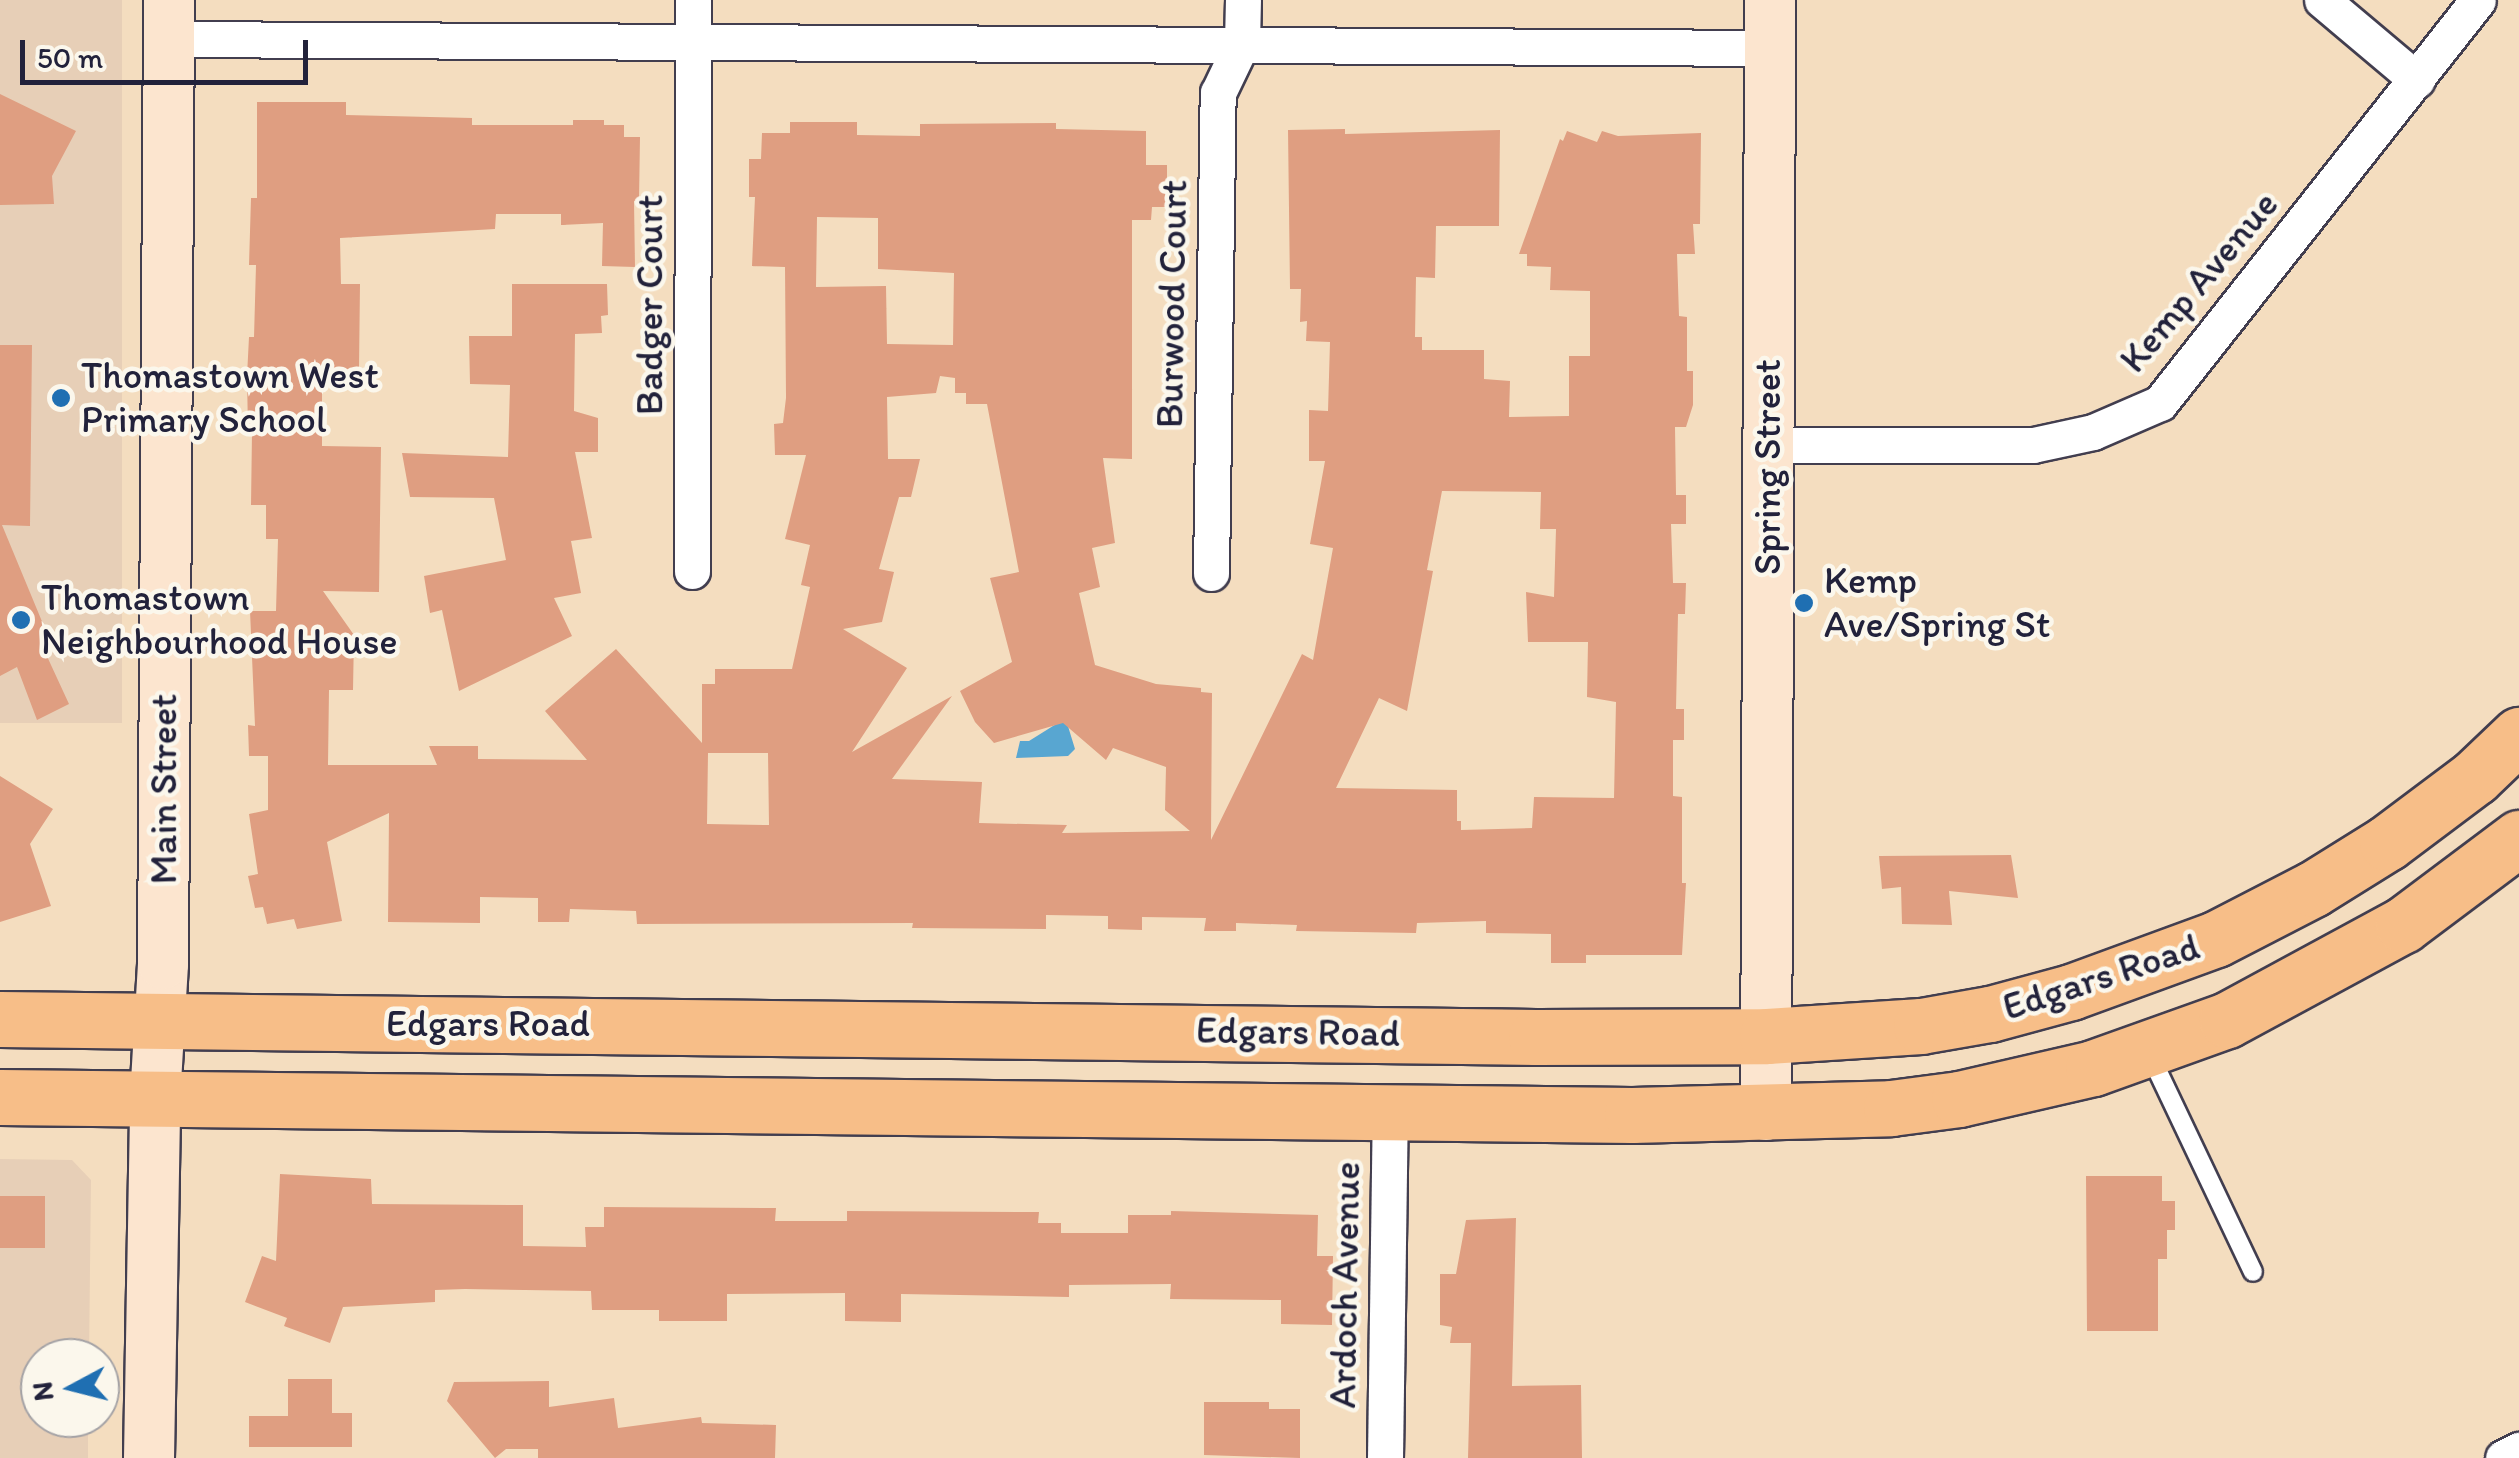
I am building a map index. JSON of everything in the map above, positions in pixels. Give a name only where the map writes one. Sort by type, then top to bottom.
[{"type":"main road","name":"Edgars Road","points":[[0,1019],[1767,1036],[1921,1026],[1990,1014],[2071,992],[2216,939],[2313,889],[2387,843],[2474,777],[2519,735]]},
{"type":"main road","name":"Edgars Road","points":[[0,1097],[1766,1115],[1958,1100],[2148,1050],[2227,1020],[2356,954],[2459,886],[2519,838]]},
{"type":"street","name":"Badger Court","points":[[692,571],[694,0]]},
{"type":"street","points":[[1242,43],[1244,0]]},
{"type":"street","points":[[2322,0],[2417,80]]},
{"type":"street","name":"Kemp Avenue","points":[[1769,445],[2033,444],[2093,432],[2160,404],[2478,0]]},
{"type":"street","points":[[169,20],[693,39],[1242,43],[1770,24]]},
{"type":"street","name":"Main Street","points":[[149,1458],[159,1020],[169,20]]},
{"type":"street","name":"Spring Street","points":[[1766,1115],[1770,24]]},
{"type":"street","name":"Burwood Court","points":[[1211,572],[1218,93],[1242,43]]},
{"type":"street","name":"Ardoch Avenue","points":[[1385,1458],[1390,1112]]},
{"type":"street","points":[[2503,1458],[2519,1450]]},
{"type":"lane","points":[[2148,1050],[2253,1272]]},
{"type":"shaded area","name":"Thomastown West Primary School","points":[[0,0],[122,0],[122,723],[0,723]]},
{"type":"shaded area","points":[[0,1159],[72,1160],[91,1180],[89,1338],[20,1338],[20,1438],[88,1438],[88,1458],[0,1458]]},
{"type":"water","points":[[1061,721],[1067,723],[1075,749],[1068,756],[1016,758],[1020,741],[1029,741]]},
{"type":"building","points":[[0,94],[76,131],[52,176],[54,204],[0,205]]},
{"type":"building","points":[[257,102],[346,102],[346,115],[472,118],[472,125],[573,125],[573,120],[604,120],[604,125],[624,125],[624,137],[640,137],[639,201],[634,201],[635,267],[602,266],[603,223],[561,225],[561,214],[496,214],[495,229],[340,238],[341,284],[360,284],[359,369],[322,369],[322,446],[381,447],[379,592],[323,591],[354,635],[353,690],[329,690],[328,765],[437,765],[429,746],[478,746],[478,759],[587,760],[545,711],[616,649],[702,743],[702,684],[715,684],[715,669],[792,669],[810,587],[801,585],[810,545],[785,539],[806,455],[775,455],[774,424],[783,423],[786,398],[785,267],[752,266],[755,197],[749,197],[749,159],[761,159],[762,133],[790,133],[790,122],[857,122],[857,135],[920,136],[920,124],[1056,123],[1056,129],[1146,131],[1146,165],[1167,165],[1167,207],[1152,207],[1151,220],[1132,220],[1132,459],[1103,458],[1115,543],[1092,548],[1100,587],[1079,593],[1095,665],[1156,684],[1201,688],[1201,692],[1212,693],[1211,840],[1302,654],[1313,660],[1333,548],[1310,544],[1325,461],[1309,461],[1309,410],[1328,411],[1330,342],[1306,341],[1307,321],[1300,322],[1301,289],[1290,289],[1288,130],[1345,129],[1345,134],[1500,130],[1499,226],[1436,226],[1435,278],[1416,277],[1415,337],[1422,337],[1422,350],[1484,350],[1484,379],[1510,381],[1509,417],[1569,416],[1569,356],[1590,356],[1590,291],[1550,290],[1551,267],[1527,266],[1527,254],[1519,254],[1560,139],[1563,141],[1567,131],[1597,142],[1602,131],[1618,136],[1701,133],[1700,224],[1693,224],[1695,254],[1677,254],[1679,316],[1687,317],[1687,371],[1693,371],[1693,405],[1686,427],[1675,427],[1676,495],[1686,495],[1686,524],[1671,524],[1673,583],[1686,583],[1685,614],[1678,614],[1676,709],[1684,709],[1684,740],[1673,740],[1673,796],[1682,797],[1682,883],[1686,883],[1682,955],[1586,955],[1586,963],[1551,963],[1551,934],[1486,933],[1486,921],[1417,923],[1416,933],[1296,931],[1297,925],[1236,923],[1236,931],[1204,931],[1206,918],[1142,917],[1142,930],[1108,929],[1108,916],[1046,915],[1046,929],[912,928],[913,923],[637,924],[636,911],[570,909],[569,922],[538,922],[538,898],[480,897],[480,923],[388,922],[389,813],[327,842],[342,921],[297,929],[294,919],[267,924],[263,907],[255,908],[248,876],[258,874],[249,814],[268,810],[268,756],[249,756],[248,725],[255,726],[250,611],[276,611],[278,539],[266,539],[266,505],[251,505],[252,432],[248,432],[247,376],[249,337],[254,337],[256,265],[249,265],[251,198],[257,198]],"holes":[[[817,217],[878,218],[878,269],[954,273],[953,345],[887,344],[886,286],[816,287]],[[940,376],[955,378],[955,393],[966,393],[966,404],[987,404],[1019,572],[990,578],[1012,662],[960,691],[975,722],[994,743],[1063,723],[1106,760],[1113,748],[1166,767],[1165,810],[1190,831],[1062,833],[1067,825],[979,823],[982,782],[892,779],[952,696],[852,752],[907,668],[843,629],[882,622],[894,572],[879,569],[899,497],[911,497],[920,459],[888,459],[887,397],[936,393]],[[1442,491],[1541,492],[1540,529],[1556,529],[1554,597],[1526,592],[1528,642],[1588,642],[1587,697],[1616,702],[1614,798],[1534,797],[1532,828],[1461,830],[1461,821],[1457,821],[1457,790],[1336,788],[1379,698],[1407,711],[1433,571],[1427,570]],[[708,753],[768,753],[769,825],[707,824]]]},
{"type":"building","points":[[512,284],[607,284],[608,315],[601,316],[602,333],[575,334],[574,411],[598,418],[598,452],[575,452],[592,538],[571,541],[581,593],[554,598],[572,636],[459,691],[442,610],[430,613],[424,576],[506,560],[494,498],[410,497],[402,453],[508,457],[510,385],[470,384],[469,336],[512,336]]},
{"type":"building","points":[[0,345],[32,345],[30,526],[2,525],[53,648],[45,652],[69,704],[37,720],[17,667],[0,676]]},
{"type":"building","points":[[0,776],[53,809],[30,844],[51,906],[0,922]]},
{"type":"building","points":[[2011,855],[2018,898],[1949,891],[1952,925],[1902,924],[1901,887],[1882,889],[1879,856]]},
{"type":"building","points":[[280,1174],[371,1179],[372,1204],[523,1205],[523,1246],[586,1247],[585,1227],[604,1227],[604,1207],[776,1208],[775,1221],[847,1221],[847,1211],[1039,1212],[1038,1223],[1061,1223],[1061,1233],[1128,1233],[1128,1215],[1171,1215],[1171,1211],[1318,1215],[1317,1256],[1333,1256],[1332,1325],[1281,1324],[1281,1300],[1170,1299],[1171,1284],[1069,1285],[1069,1297],[901,1294],[901,1322],[845,1321],[845,1293],[727,1294],[727,1321],[659,1321],[659,1310],[592,1310],[591,1291],[465,1289],[435,1290],[435,1302],[343,1307],[330,1343],[284,1326],[287,1318],[245,1302],[262,1256],[276,1261]]},
{"type":"building","points":[[2086,1176],[2162,1176],[2162,1201],[2175,1201],[2175,1230],[2167,1230],[2167,1259],[2158,1259],[2158,1331],[2087,1331]]},
{"type":"building","points":[[0,1196],[45,1196],[45,1248],[0,1248]]},
{"type":"building","points":[[1516,1218],[1512,1386],[1581,1385],[1582,1458],[1468,1458],[1471,1343],[1450,1343],[1452,1327],[1440,1325],[1440,1274],[1456,1274],[1466,1220]]},
{"type":"building","points":[[288,1379],[332,1379],[332,1413],[352,1413],[352,1447],[249,1447],[249,1416],[288,1416]]},
{"type":"building","points":[[549,1381],[549,1407],[614,1398],[618,1428],[701,1417],[702,1423],[776,1425],[775,1458],[538,1458],[538,1449],[506,1449],[495,1458],[447,1401],[454,1382]]},
{"type":"building","points":[[1204,1402],[1269,1402],[1269,1409],[1300,1409],[1300,1458],[1204,1455]]},
{"type":"place","name":"Thomastown West Primary School","points":[[61,398]]},
{"type":"place","name":"Kemp Ave/Spring St","points":[[1804,603]]},
{"type":"place","name":"Thomastown Neighbourhood House","points":[[21,620]]}]
